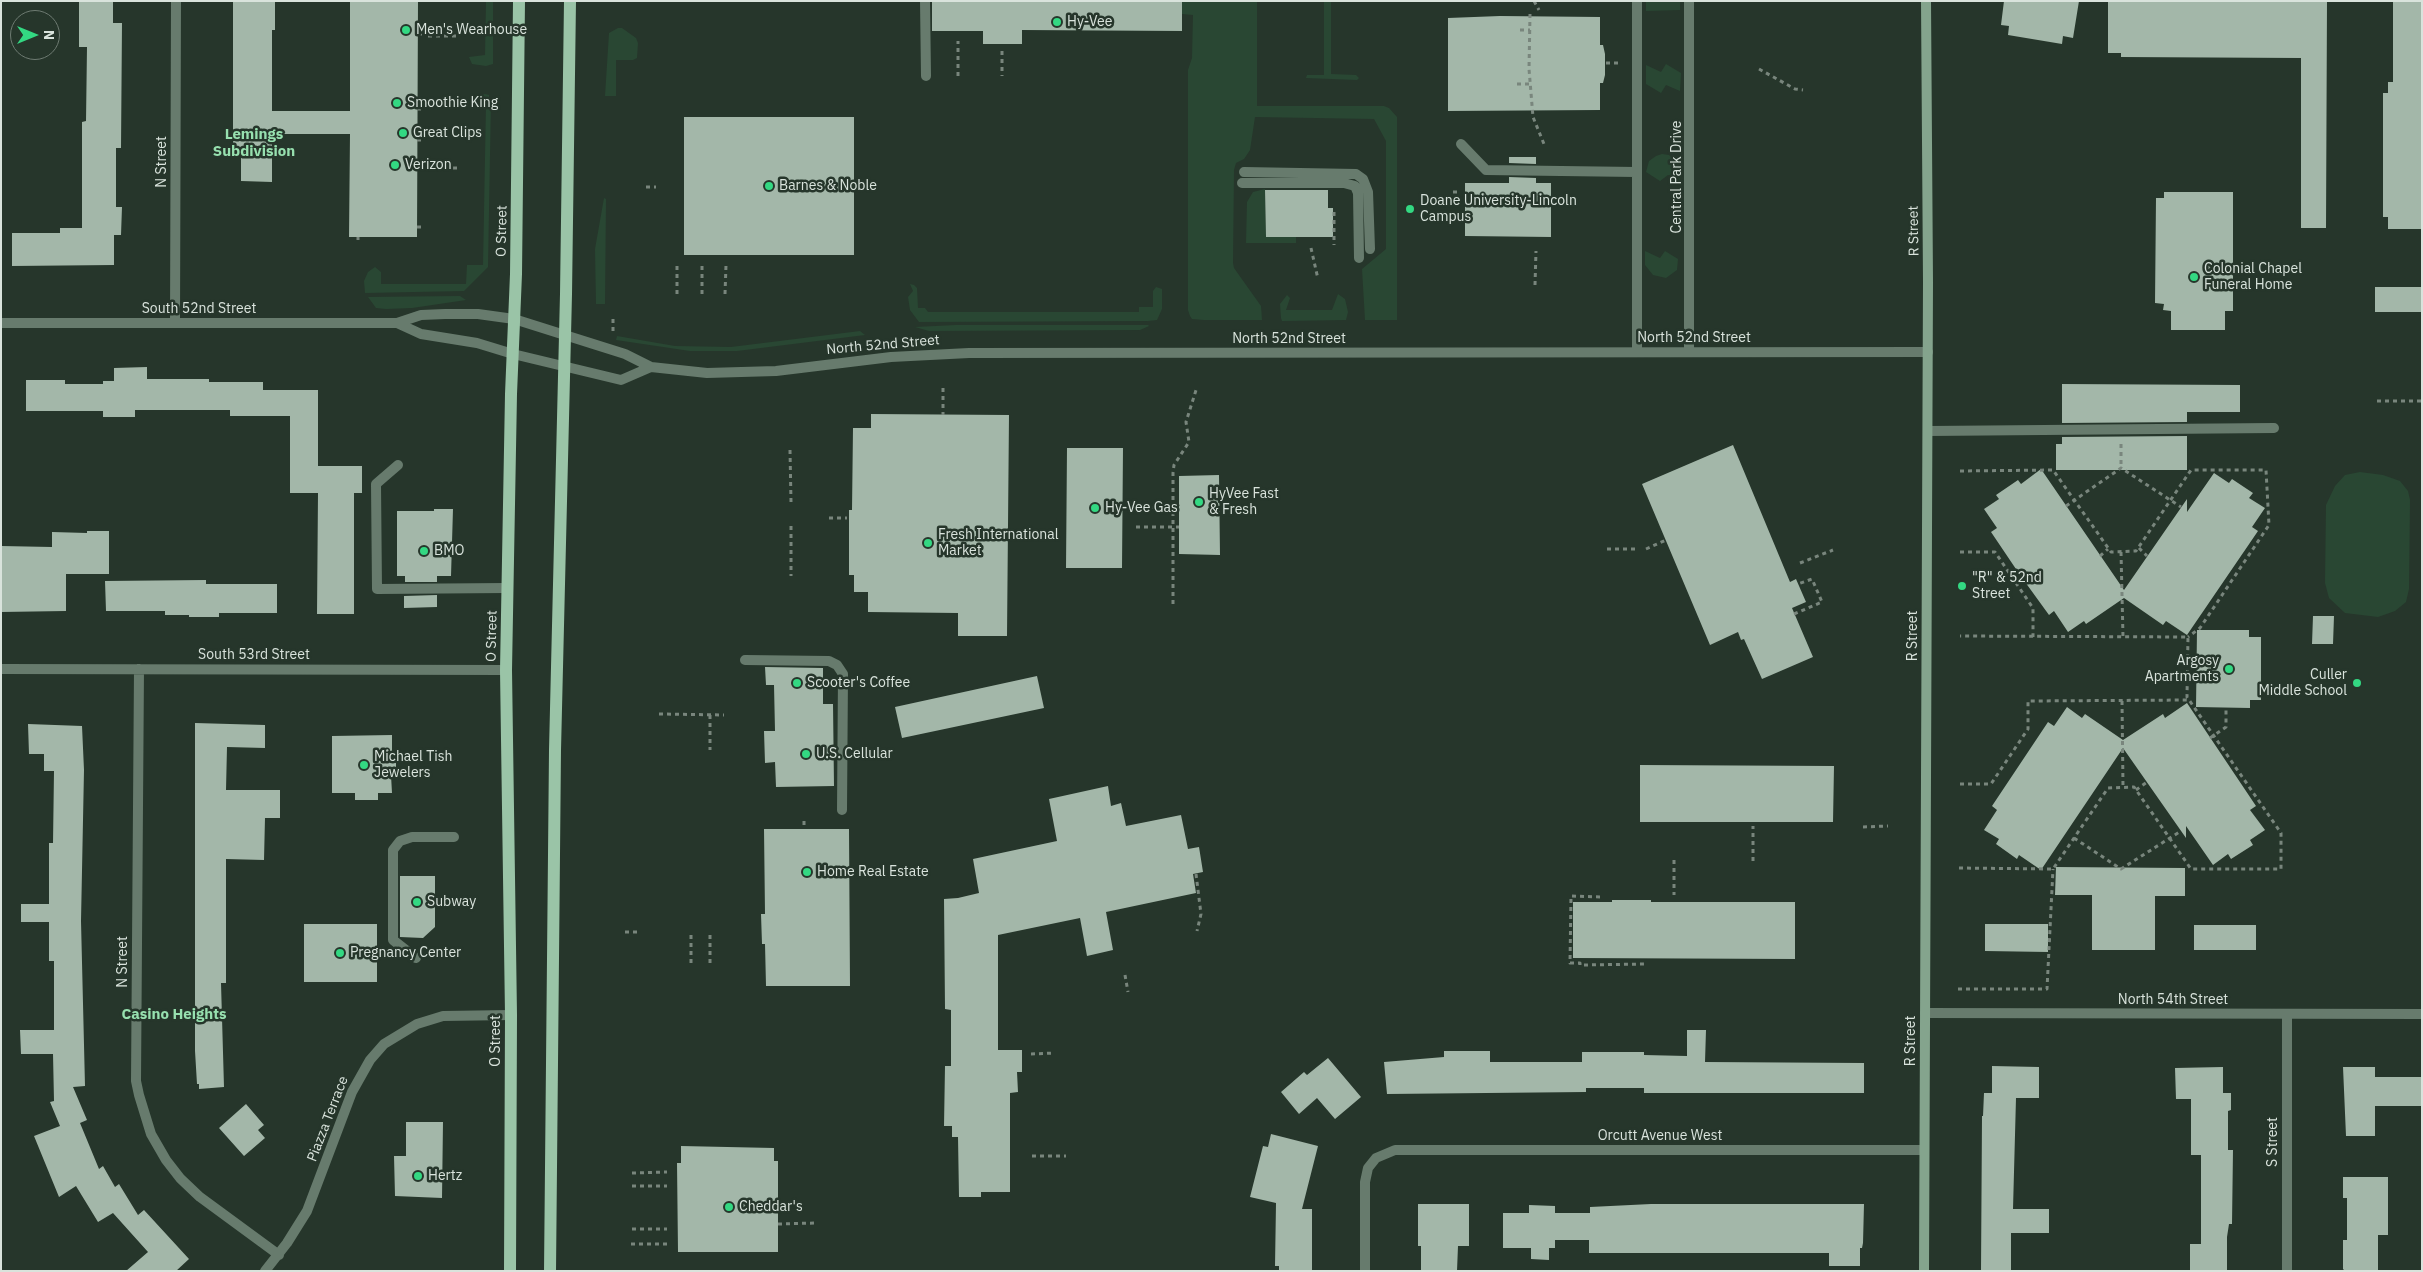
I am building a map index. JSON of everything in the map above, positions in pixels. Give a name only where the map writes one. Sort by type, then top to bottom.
[{"type":"main road","name":"O Street","points":[[510,1271],[511,1015],[506,670],[519,1]]},
{"type":"main road","points":[[550,1271],[555,750],[565,336],[570,1]]},
{"type":"main road","name":"R Street","points":[[1924,1271],[1928,431],[1926,1]]},
{"type":"street","name":"N Street","points":[[175,323],[176,1]]},
{"type":"street","points":[[925,1],[926,76]]},
{"type":"street","points":[[1637,1],[1637,352]]},
{"type":"street","name":"Central Park Drive","points":[[1689,1],[1689,352]]},
{"type":"street","points":[[1461,144],[1486,170],[1636,172]]},
{"type":"street","points":[[1244,172],[1356,174],[1363,179],[1368,192],[1370,249]]},
{"type":"street","points":[[1242,183],[1344,183],[1355,186],[1358,193],[1359,258]]},
{"type":"street","name":"South 52nd Street","points":[[1,324],[397,323],[421,315],[445,314],[478,314],[514,319]]},
{"type":"street","name":"North 52nd Street","points":[[514,319],[626,354],[651,367],[732,373],[776,371],[891,357],[969,353],[1928,352]]},
{"type":"street","name":"South 52nd Street","points":[[397,323],[421,334],[477,344],[513,354]]},
{"type":"street","name":"North 52nd Street","points":[[513,354],[620,380],[651,367]]},
{"type":"street","points":[[1928,431],[2274,428]]},
{"type":"street","points":[[398,465],[376,484],[377,589],[507,588]]},
{"type":"street","points":[[745,660],[829,660],[843,674],[842,810]]},
{"type":"street","name":"South 53rd Street","points":[[1,669],[506,670]]},
{"type":"street","name":"N Street","points":[[139,669],[136,1081],[139,1095],[151,1134],[166,1160],[180,1178],[200,1197],[279,1255]]},
{"type":"street","points":[[416,958],[393,940],[393,850],[400,840],[412,837],[454,837]]},
{"type":"street","name":"North 54th Street","points":[[1925,1013],[2422,1014]]},
{"type":"street","name":"S Street","points":[[2287,1014],[2287,1271]]},
{"type":"street","name":"Piazza Terrace","points":[[265,1271],[279,1255],[307,1211],[358,1078],[384,1044],[417,1024],[443,1016],[511,1015]]},
{"type":"street","name":"Orcutt Avenue West","points":[[1364,1271],[1365,1182],[1368,1168],[1376,1158],[1395,1150],[1924,1150]]},
{"type":"path","points":[[1534,1],[1539,10]]},
{"type":"path","points":[[1530,14],[1533,118],[1544,144]]},
{"type":"path","points":[[1520,30],[1530,30]]},
{"type":"path","points":[[418,34],[423,34]]},
{"type":"path","points":[[428,36],[458,36]]},
{"type":"path","points":[[958,40],[958,76]]},
{"type":"path","points":[[1002,51],[1002,76]]},
{"type":"path","points":[[1606,63],[1628,63]]},
{"type":"path","points":[[1759,69],[1795,89],[1803,90]]},
{"type":"path","points":[[1517,84],[1531,84]]},
{"type":"path","points":[[417,109],[423,109]]},
{"type":"path","points":[[417,128],[424,127]]},
{"type":"path","points":[[417,140],[424,140]]},
{"type":"path","points":[[417,167],[424,167]]},
{"type":"path","points":[[429,168],[458,168]]},
{"type":"path","points":[[646,187],[656,187]]},
{"type":"path","points":[[1453,192],[1459,192]]},
{"type":"path","points":[[1334,212],[1334,245]]},
{"type":"path","points":[[1453,217],[1465,217]]},
{"type":"path","points":[[417,227],[424,227]]},
{"type":"path","points":[[1311,248],[1318,279]]},
{"type":"path","points":[[1535,285],[1536,251]]},
{"type":"path","points":[[676,294],[677,265]]},
{"type":"path","points":[[702,265],[702,294]]},
{"type":"path","points":[[725,294],[726,265]]},
{"type":"path","points":[[613,318],[613,332]]},
{"type":"path","points":[[1174,604],[1174,465],[1189,442],[1186,422],[1197,386]]},
{"type":"path","points":[[944,388],[944,415]]},
{"type":"path","points":[[2377,401],[2422,402]]},
{"type":"path","points":[[2121,429],[2121,468]]},
{"type":"path","points":[[790,450],[791,502]]},
{"type":"path","points":[[2066,506],[2121,468]]},
{"type":"path","points":[[2121,468],[2181,507]]},
{"type":"path","points":[[1960,471],[2053,470],[2111,552],[2136,552],[2192,470],[2266,470],[2269,525],[2200,628],[2188,637],[1960,636]]},
{"type":"path","points":[[1136,508],[1173,508]]},
{"type":"path","points":[[829,518],[847,518]]},
{"type":"path","points":[[791,526],[791,576]]},
{"type":"path","points":[[1136,528],[1179,527]]},
{"type":"path","points":[[1646,549],[1666,540]]},
{"type":"path","points":[[2138,548],[2147,556]]},
{"type":"path","points":[[1607,549],[1638,549]]},
{"type":"path","points":[[2100,556],[2108,549]]},
{"type":"path","points":[[1800,563],[1833,550]]},
{"type":"path","points":[[1960,552],[1995,552],[2033,608],[2033,637]]},
{"type":"path","points":[[2121,552],[2123,637]]},
{"type":"path","points":[[1794,614],[1822,602],[1812,579],[1798,584]]},
{"type":"path","points":[[1958,989],[2047,989],[2053,869],[2108,788],[2134,787],[2191,869],[2281,869],[2281,833],[2187,697],[2188,637]]},
{"type":"path","points":[[1960,784],[1991,784],[2028,729],[2028,701],[2190,700]]},
{"type":"path","points":[[2122,701],[2123,787]]},
{"type":"path","points":[[2210,738],[2226,727],[2226,708]]},
{"type":"path","points":[[659,714],[724,715]]},
{"type":"path","points":[[710,715],[710,750]]},
{"type":"path","points":[[2136,790],[2147,782]]},
{"type":"path","points":[[804,821],[804,829]]},
{"type":"path","points":[[1753,861],[1754,826]]},
{"type":"path","points":[[1863,827],[1888,826]]},
{"type":"path","points":[[2074,838],[2121,869],[2181,831]]},
{"type":"path","points":[[1674,860],[1674,895]]},
{"type":"path","points":[[1959,868],[2053,869]]},
{"type":"path","points":[[1196,874],[1200,907],[1197,931]]},
{"type":"path","points":[[1600,897],[1571,896],[1570,963],[1580,963],[1580,965],[1644,964]]},
{"type":"path","points":[[625,932],[639,932]]},
{"type":"path","points":[[691,934],[691,966]]},
{"type":"path","points":[[710,934],[710,966]]},
{"type":"path","points":[[1125,975],[1128,992]]},
{"type":"path","points":[[1031,1054],[1054,1053]]},
{"type":"path","points":[[1032,1156],[1066,1156]]},
{"type":"path","points":[[632,1173],[667,1172]]},
{"type":"path","points":[[632,1186],[667,1186]]},
{"type":"path","points":[[778,1224],[816,1223]]},
{"type":"path","points":[[632,1229],[667,1229]]},
{"type":"path","points":[[631,1244],[667,1244]]},
{"type":"green space","points":[[486,1],[493,1],[493,64],[486,66],[472,64],[469,57],[485,55]]},
{"type":"green space","points":[[1182,1],[1257,1],[1257,106],[1384,106],[1389,108],[1397,117],[1397,320],[1365,320],[1362,269],[1386,249],[1386,141],[1374,119],[1255,117],[1250,150],[1244,159],[1236,163],[1234,170],[1233,263],[1234,268],[1261,306],[1262,320],[1192,319],[1188,310],[1188,70],[1192,58],[1193,15],[1182,14]]},
{"type":"green space","points":[[1324,1],[1331,1],[1331,74],[1356,75],[1359,78],[1357,80],[1306,78],[1307,75],[1324,75]]},
{"type":"green space","points":[[1646,1],[1680,1],[1680,10],[1646,11]]},
{"type":"green space","points":[[622,28],[636,38],[638,43],[637,58],[633,60],[616,60],[616,96],[605,96],[609,33]]},
{"type":"green space","points":[[1666,64],[1681,73],[1680,91],[1666,85],[1661,93],[1646,84],[1646,65],[1661,72]]},
{"type":"green space","points":[[485,94],[489,95],[489,100],[491,100],[488,267],[464,291],[365,293],[364,281],[368,272],[375,267],[381,272],[381,284],[466,284],[467,265],[483,265],[486,104],[471,104],[469,101],[474,97]]},
{"type":"green space","points":[[1662,154],[1669,155],[1678,163],[1680,181],[1668,175],[1660,181],[1646,172],[1649,161]]},
{"type":"green space","points":[[1265,189],[1266,237],[1296,237],[1296,243],[1246,243],[1247,202],[1253,192]]},
{"type":"green space","points":[[604,198],[606,199],[605,304],[596,304],[595,249]]},
{"type":"green space","points":[[1645,251],[1660,258],[1665,251],[1678,259],[1677,270],[1666,278],[1653,275],[1645,265]]},
{"type":"green space","points":[[910,284],[917,288],[918,308],[925,308],[928,312],[1139,312],[1139,307],[1153,307],[1153,291],[1156,287],[1162,289],[1162,309],[1157,320],[1148,321],[919,322],[910,310],[908,297],[913,291]]},
{"type":"green space","points":[[1338,294],[1345,299],[1348,312],[1346,320],[1282,321],[1280,304],[1287,295],[1290,298],[1286,310],[1332,310]]},
{"type":"green space","points":[[460,296],[466,300],[412,308],[386,309],[376,308],[368,297]]},
{"type":"green space","points":[[956,325],[1149,326],[1140,330],[929,331],[915,327]]},
{"type":"green space","points":[[860,331],[865,335],[737,351],[690,351],[616,340],[617,336],[675,346],[731,347]]},
{"type":"green space","points":[[2360,472],[2383,475],[2400,481],[2408,491],[2410,500],[2409,589],[2406,602],[2395,611],[2378,617],[2345,613],[2329,598],[2325,583],[2326,505],[2335,486],[2345,475]]},
{"type":"building","points":[[79,1],[113,1],[113,23],[122,23],[121,148],[116,148],[116,207],[122,207],[121,235],[114,235],[114,265],[12,266],[12,233],[60,233],[60,228],[82,228],[82,122],[86,121],[87,47],[79,47]]},
{"type":"building","points":[[233,1],[275,1],[275,30],[272,30],[272,111],[350,111],[350,1],[418,1],[417,237],[349,237],[350,134],[272,134],[272,182],[241,181],[241,152],[233,152]]},
{"type":"building","name":"Hy-Vee","points":[[932,1],[1182,1],[1182,31],[1022,30],[1022,44],[983,44],[983,31],[932,31]]},
{"type":"building","points":[[2004,1],[2079,1],[2073,38],[2063,36],[2062,44],[2008,35],[2009,26],[2001,25]]},
{"type":"building","points":[[2108,1],[2327,1],[2326,228],[2301,228],[2301,58],[2121,57],[2121,53],[2108,53]]},
{"type":"building","points":[[2393,1],[2422,1],[2422,229],[2388,229],[2388,217],[2383,217],[2383,93],[2388,93],[2388,82],[2393,82]]},
{"type":"building","points":[[1500,16],[1600,17],[1600,45],[1603,45],[1605,54],[1605,75],[1603,83],[1600,83],[1600,110],[1448,111],[1448,18]]},
{"type":"building","name":"Barnes & Noble","points":[[684,117],[854,117],[854,255],[684,255]]},
{"type":"building","points":[[1509,157],[1536,157],[1536,164],[1509,163]]},
{"type":"building","points":[[1509,177],[1536,178],[1536,183],[1551,183],[1551,237],[1465,236],[1465,183],[1509,183]]},
{"type":"building","points":[[1265,190],[1328,190],[1328,208],[1333,208],[1333,237],[1266,237]]},
{"type":"building","name":"Colonial Chapel Funeral Home","points":[[2164,192],[2233,192],[2233,311],[2225,311],[2225,330],[2171,330],[2171,311],[2163,310],[2164,304],[2155,303],[2156,198],[2164,198]]},
{"type":"building","points":[[2375,287],[2422,287],[2422,312],[2375,312]]},
{"type":"building","points":[[147,367],[147,379],[209,379],[209,382],[263,382],[263,390],[318,390],[318,466],[362,466],[362,493],[354,493],[354,614],[317,614],[318,493],[290,493],[290,416],[230,416],[230,410],[135,410],[135,417],[103,417],[103,411],[26,411],[26,380],[65,380],[65,384],[103,384],[103,381],[114,381],[114,368]]},
{"type":"building","points":[[2062,384],[2240,385],[2240,412],[2187,412],[2187,422],[2062,423]]},
{"type":"building","name":"Fresh International Market","points":[[871,414],[1009,415],[1007,636],[958,636],[958,613],[868,612],[868,592],[854,592],[854,575],[849,575],[849,510],[852,510],[853,428],[871,428]]},
{"type":"building","points":[[2187,436],[2187,470],[2056,470],[2056,444],[2062,444],[2062,437]]},
{"type":"building","points":[[1733,445],[1790,582],[1796,579],[1806,602],[1792,608],[1813,657],[1762,679],[1744,639],[1741,640],[1738,632],[1710,645],[1642,484]]},
{"type":"building","name":"Hy-Vee Gas","points":[[1067,448],[1123,448],[1122,568],[1066,568]]},
{"type":"building","points":[[2041,469],[2124,590],[2187,499],[2187,512],[2214,473],[2229,483],[2232,479],[2253,493],[2249,498],[2265,508],[2252,527],[2258,531],[2187,635],[2166,621],[2163,625],[2124,598],[2086,624],[2084,621],[2068,632],[2054,611],[2049,615],[2020,575],[1991,532],[1997,528],[1984,509],[1999,499],[1996,495],[2018,480],[2021,484]]},
{"type":"building","name":"HyVee Fast & Fresh","points":[[1219,475],[1220,555],[1179,554],[1179,476]]},
{"type":"building","name":"BMO","points":[[434,509],[453,509],[451,576],[437,576],[437,582],[405,582],[405,576],[397,576],[397,511],[434,511]]},
{"type":"building","points":[[87,531],[109,531],[109,574],[66,574],[66,611],[1,612],[1,546],[52,547],[52,532],[87,533]]},
{"type":"building","points":[[206,580],[206,584],[277,584],[277,613],[219,613],[219,617],[189,617],[189,615],[165,615],[165,611],[106,611],[105,581]]},
{"type":"building","points":[[437,595],[437,607],[404,608],[404,596]]},
{"type":"building","points":[[2313,616],[2334,616],[2333,644],[2312,644]]},
{"type":"building","name":"Argosy Apartments","points":[[2197,630],[2249,630],[2249,637],[2261,637],[2261,700],[2250,700],[2250,708],[2196,707]]},
{"type":"building","points":[[765,667],[823,668],[823,704],[833,704],[834,786],[776,787],[775,762],[765,763],[764,731],[775,731],[774,685],[766,685]]},
{"type":"building","points":[[1037,676],[1044,708],[902,738],[895,707]]},
{"type":"building","points":[[2187,703],[2256,806],[2250,810],[2265,830],[2250,840],[2253,845],[2231,859],[2228,854],[2213,865],[2186,826],[2186,838],[2123,748],[2041,870],[2019,855],[2017,859],[1996,844],[1999,839],[1984,830],[1997,810],[1992,806],[2048,722],[2054,726],[2067,707],[2082,718],[2085,714],[2123,740],[2163,714],[2165,718]]},
{"type":"building","points":[[195,723],[265,725],[265,748],[227,747],[226,790],[280,790],[280,818],[265,818],[264,860],[226,859],[226,983],[221,983],[224,1087],[199,1089],[195,1051]]},
{"type":"building","points":[[28,724],[82,726],[84,770],[81,921],[85,1086],[73,1087],[87,1120],[80,1123],[99,1169],[103,1166],[115,1187],[119,1184],[138,1215],[144,1210],[189,1259],[176,1271],[126,1271],[148,1252],[113,1213],[98,1222],[76,1186],[59,1197],[34,1136],[60,1126],[50,1102],[54,1101],[53,1054],[21,1054],[20,1030],[54,1030],[54,961],[49,961],[49,922],[21,922],[21,904],[49,904],[49,843],[53,843],[54,771],[44,771],[44,754],[29,754]]},
{"type":"building","name":"Michael Tish Jewelers","points":[[392,735],[392,755],[396,755],[396,775],[391,775],[392,793],[378,793],[378,800],[355,800],[355,793],[332,793],[332,736]]},
{"type":"building","points":[[1640,765],[1834,766],[1833,822],[1640,822]]},
{"type":"building","points":[[1108,786],[1111,806],[1121,803],[1126,826],[1181,815],[1188,849],[1199,847],[1203,872],[1193,874],[1196,893],[1106,912],[1113,950],[1087,956],[1080,918],[998,935],[998,1050],[1022,1050],[1022,1072],[1017,1072],[1018,1092],[1010,1093],[1010,1192],[981,1192],[981,1197],[959,1197],[958,1137],[952,1137],[952,1126],[944,1126],[945,1066],[951,1066],[951,1010],[945,1009],[944,899],[979,893],[973,859],[1057,841],[1049,799]]},
{"type":"building","name":"Home Real Estate","points":[[764,829],[849,829],[850,986],[766,986],[765,944],[762,944],[761,914],[765,914]]},
{"type":"building","points":[[2056,867],[2185,868],[2185,896],[2155,896],[2155,950],[2092,950],[2092,895],[2055,895]]},
{"type":"building","name":"Subway","points":[[400,876],[435,876],[435,927],[423,938],[400,937]]},
{"type":"building","points":[[1612,900],[1651,900],[1651,902],[1795,902],[1795,959],[1573,958],[1573,902],[1612,902]]},
{"type":"building","name":"Pregnancy Center","points":[[304,924],[377,924],[377,982],[304,982]]},
{"type":"building","points":[[1985,924],[2048,924],[2048,952],[1985,951]]},
{"type":"building","points":[[2194,925],[2256,925],[2256,950],[2194,950]]},
{"type":"building","points":[[1687,1030],[1706,1030],[1705,1062],[1864,1063],[1864,1093],[1644,1093],[1644,1088],[1586,1088],[1586,1092],[1387,1094],[1384,1062],[1444,1057],[1444,1051],[1490,1051],[1490,1062],[1582,1062],[1582,1052],[1644,1052],[1644,1055],[1687,1056]]},
{"type":"building","points":[[1328,1058],[1361,1097],[1335,1119],[1317,1098],[1299,1114],[1281,1092],[1304,1072],[1307,1075]]},
{"type":"building","points":[[1992,1066],[2039,1067],[2039,1098],[2016,1098],[2013,1209],[2049,1209],[2049,1233],[2011,1233],[2011,1271],[1981,1271],[1982,1116],[1984,1093],[1992,1093]]},
{"type":"building","points":[[2223,1067],[2223,1093],[2231,1093],[2231,1110],[2228,1111],[2228,1150],[2233,1150],[2232,1224],[2229,1224],[2227,1237],[2227,1271],[2190,1271],[2190,1244],[2201,1244],[2201,1155],[2191,1155],[2191,1099],[2176,1099],[2175,1068]]},
{"type":"building","points":[[2343,1067],[2375,1067],[2375,1077],[2422,1077],[2422,1106],[2375,1106],[2375,1136],[2346,1136]]},
{"type":"building","points":[[246,1104],[264,1125],[258,1130],[265,1138],[244,1156],[219,1128]]},
{"type":"building","name":"Hertz","points":[[406,1122],[443,1122],[442,1198],[395,1196],[394,1156],[406,1156]]},
{"type":"building","points":[[1271,1134],[1318,1146],[1302,1209],[1312,1209],[1312,1271],[1279,1271],[1279,1266],[1275,1266],[1276,1203],[1250,1197],[1263,1146],[1268,1147]]},
{"type":"building","name":"Cheddar's","points":[[681,1146],[774,1148],[774,1161],[778,1161],[778,1252],[678,1252],[677,1163],[681,1163]]},
{"type":"building","points":[[2343,1177],[2388,1177],[2388,1235],[2378,1235],[2378,1271],[2345,1271],[2343,1269],[2343,1240],[2347,1240],[2347,1198],[2343,1198]]},
{"type":"building","points":[[1418,1204],[1469,1204],[1469,1246],[1458,1246],[1457,1271],[1421,1271],[1421,1246],[1418,1246]]},
{"type":"building","points":[[1651,1204],[1864,1204],[1863,1243],[1862,1248],[1860,1248],[1860,1266],[1829,1266],[1829,1253],[1589,1253],[1589,1240],[1555,1240],[1555,1248],[1549,1248],[1549,1260],[1531,1259],[1531,1248],[1503,1248],[1503,1213],[1529,1213],[1529,1205],[1555,1206],[1555,1213],[1590,1213],[1590,1207]]},
{"type":"place","name":"Hy-Vee","points":[[1057,22]]},
{"type":"place","name":"Men's Wearhouse","points":[[406,30]]},
{"type":"place","name":"Smoothie King","points":[[397,103]]},
{"type":"place","name":"Great Clips","points":[[403,133]]},
{"type":"place","name":"Verizon","points":[[395,165]]},
{"type":"place","name":"Barnes & Noble","points":[[769,186]]},
{"type":"place","name":"Doane University-Lincoln Campus","points":[[1410,209]]},
{"type":"place","name":"Colonial Chapel Funeral Home","points":[[2194,277]]},
{"type":"place","name":"HyVee Fast & Fresh","points":[[1199,502]]},
{"type":"place","name":"Hy-Vee Gas","points":[[1095,508]]},
{"type":"place","name":"Fresh International Market","points":[[928,543]]},
{"type":"place","name":"BMO","points":[[424,551]]},
{"type":"place","name":"\"R\" & 52nd Street","points":[[1962,586]]},
{"type":"place","name":"Argosy Apartments","points":[[2229,669]]},
{"type":"place","name":"Scooter's Coffee","points":[[797,683]]},
{"type":"place","name":"Culler Middle School","points":[[2357,683]]},
{"type":"place","name":"U.S. Cellular","points":[[806,754]]},
{"type":"place","name":"Michael Tish Jewelers","points":[[364,765]]},
{"type":"place","name":"Home Real Estate","points":[[807,872]]},
{"type":"place","name":"Subway","points":[[417,902]]},
{"type":"place","name":"Pregnancy Center","points":[[340,953]]},
{"type":"place","name":"Hertz","points":[[418,1176]]},
{"type":"place","name":"Cheddar's","points":[[729,1207]]},
{"type":"district","name":"Lemings Subdivision","points":[[254,144]]},
{"type":"district","name":"Casino Heights","points":[[174,1015]]}]
